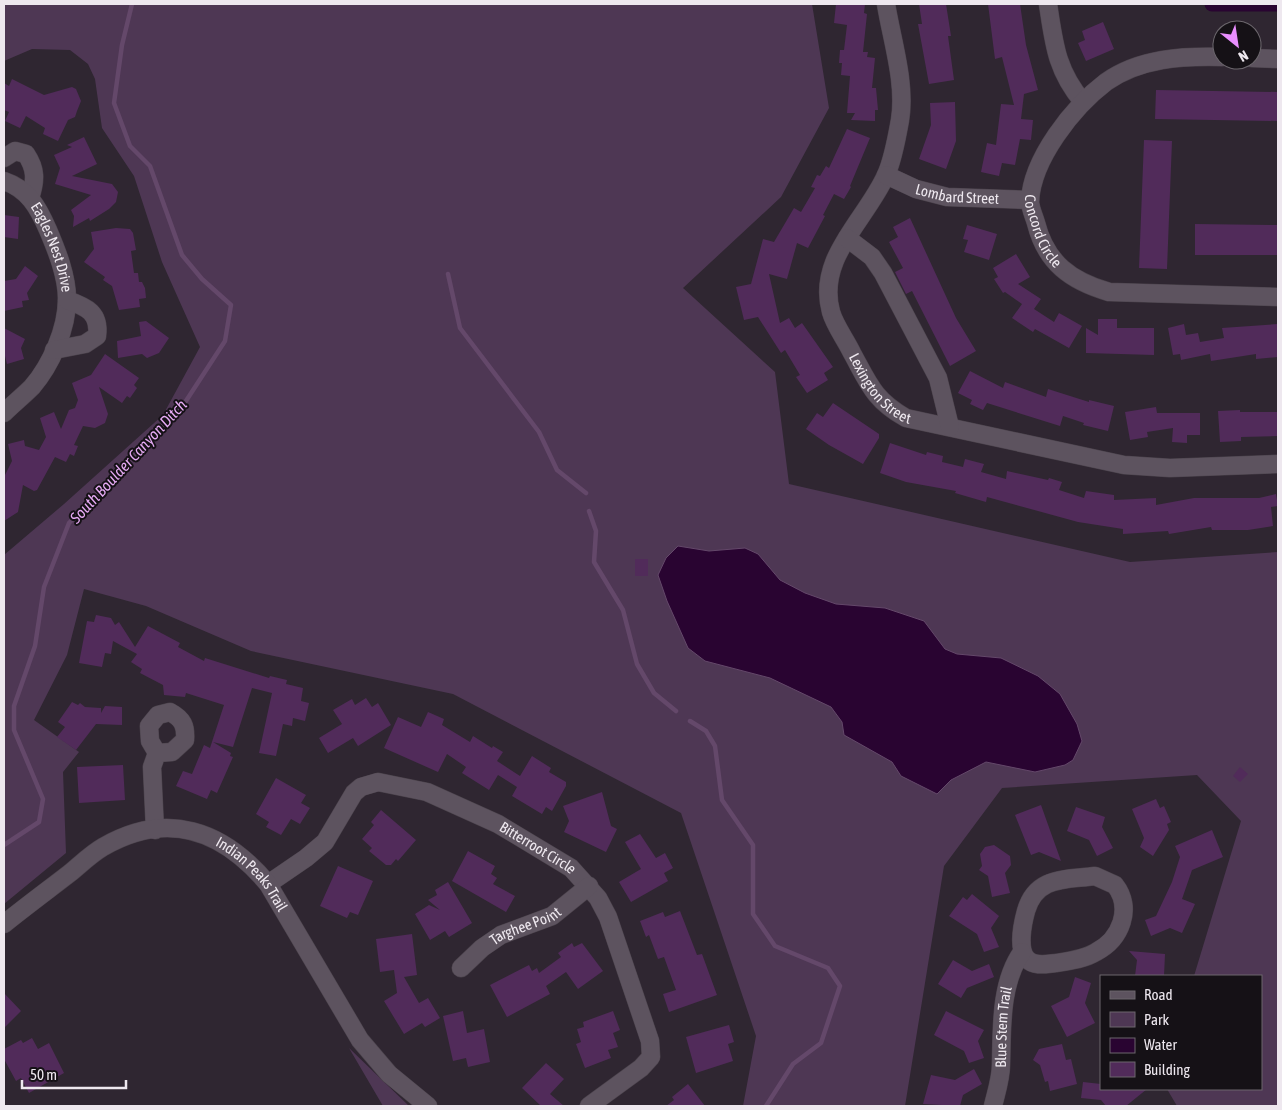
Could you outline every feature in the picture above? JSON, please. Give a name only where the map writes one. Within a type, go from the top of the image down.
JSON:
[{"type":"street","name":"Lexington Street","points":[[886,4],[901,91],[900,120],[886,175],[847,238],[832,267],[828,290],[832,313],[873,393],[888,408],[906,418],[1124,465],[1170,468],[1278,464]]},
{"type":"street","points":[[1048,4],[1056,57],[1070,87],[1083,102]]},
{"type":"street","name":"Concord Circle","points":[[1212,57],[1172,58],[1138,66],[1107,82],[1083,102],[1051,143],[1038,171],[1030,200],[1038,230],[1050,256],[1066,274],[1086,286],[1109,292],[1278,298]]},
{"type":"street","points":[[1262,58],[1278,59]]},
{"type":"street","name":"Eagles Nest Drive","points":[[4,158],[15,151],[26,154],[34,166],[35,182],[30,198]]},
{"type":"street","name":"Lombard Street","points":[[886,175],[916,189],[947,196],[1030,200]]},
{"type":"street","name":"Eagles Nest Drive","points":[[4,181],[24,190],[39,209],[55,248],[67,300],[62,330],[54,350],[32,386],[4,413]]},
{"type":"street","points":[[847,238],[872,257],[883,273],[938,378],[950,427]]},
{"type":"street","name":"Eagles Nest Drive","points":[[54,350],[85,344],[97,336],[98,323],[94,316],[67,300]]},
{"type":"street","points":[[155,830],[152,768],[158,753]]},
{"type":"street","name":"Bitterroot Circle","points":[[268,884],[306,858],[325,842],[354,793],[378,782],[427,792],[498,824],[571,868],[589,886],[608,916],[650,1041],[651,1057],[641,1068],[588,1106]]},
{"type":"street","name":"Indian Peaks Trail","points":[[4,924],[102,847],[131,835],[155,830],[175,829],[200,832],[226,844],[249,861],[268,884],[360,1040],[389,1074],[428,1106]]},
{"type":"street","name":"Blue Stem Trail","points":[[993,1106],[1000,1076],[1003,1018],[1010,972],[1022,952],[1029,901],[1039,888],[1049,882],[1095,876],[1108,880],[1120,891],[1124,912],[1119,931],[1109,944],[1096,952],[1064,961],[1035,965],[1022,952]]},
{"type":"street","name":"Targhee Point","points":[[461,968],[482,948],[502,935],[552,916],[589,886]]},
{"type":"green space","points":[[4,4],[812,4],[829,108],[781,197],[683,288],[775,372],[789,484],[1130,562],[1278,552],[1278,1106],[1177,1106],[1168,1090],[1262,1090],[1262,975],[1194,975],[1241,821],[1197,775],[1002,788],[944,866],[905,1106],[743,1106],[756,1036],[681,813],[453,694],[251,651],[146,606],[84,589],[67,655],[34,720],[79,752],[63,772],[66,853],[4,904],[4,555],[163,415],[200,347],[162,262],[134,176],[102,128],[95,79],[88,64],[70,50],[32,49],[4,61]]},
{"type":"green space","points":[[349,1048],[409,1106],[383,1106]]},
{"type":"water","points":[[678,546],[709,551],[745,548],[758,554],[780,580],[805,593],[836,604],[885,608],[924,621],[945,649],[957,654],[1001,658],[1038,676],[1060,694],[1077,724],[1082,741],[1073,760],[1065,765],[1035,772],[986,762],[951,780],[937,794],[901,776],[892,762],[844,735],[842,722],[831,707],[770,678],[705,661],[688,648],[667,601],[658,575],[666,558]]},
{"type":"building","points":[[836,4],[865,4],[864,13],[867,14],[863,52],[868,52],[867,57],[875,58],[872,88],[876,88],[878,110],[875,110],[875,121],[851,120],[855,113],[847,113],[850,76],[841,75],[842,63],[839,63],[840,50],[844,50],[847,25],[834,23]]},
{"type":"building","points":[[919,4],[946,4],[951,36],[948,36],[954,80],[929,84],[918,24],[922,24]]},
{"type":"building","points":[[988,4],[1020,4],[1026,45],[1038,90],[1024,94],[1021,119],[1033,120],[1031,140],[1020,139],[1015,165],[1002,163],[999,176],[981,172],[987,143],[996,145],[1001,104],[1014,105],[1002,57],[995,59]]},
{"type":"building","points":[[1103,22],[1114,49],[1086,61],[1078,43],[1085,40],[1082,31]]},
{"type":"building","points":[[12,79],[44,95],[72,87],[76,89],[81,101],[75,117],[68,120],[58,141],[43,134],[45,128],[26,116],[20,128],[5,121],[9,112],[4,110],[4,83],[9,86]]},
{"type":"building","points":[[1156,90],[1278,92],[1278,121],[1155,119]]},
{"type":"building","points":[[955,102],[956,141],[946,169],[919,159],[931,125],[930,103]]},
{"type":"building","points":[[847,129],[870,138],[851,187],[844,199],[834,194],[808,248],[797,243],[787,279],[769,274],[780,323],[789,318],[795,328],[802,323],[833,367],[824,373],[828,380],[807,393],[796,377],[800,375],[785,350],[781,353],[758,317],[744,320],[736,287],[751,284],[763,239],[774,242],[794,208],[801,212],[815,188],[811,187],[817,175],[820,176],[826,166],[829,168]]},
{"type":"building","points":[[84,137],[97,164],[72,176],[112,184],[118,192],[116,202],[109,209],[90,221],[89,218],[73,227],[74,216],[71,210],[91,195],[55,184],[60,168],[54,155],[72,147],[67,145]]},
{"type":"building","points":[[1144,140],[1172,141],[1167,269],[1139,268]]},
{"type":"building","points":[[4,215],[19,217],[18,239],[4,237]]},
{"type":"building","points":[[910,218],[956,318],[976,351],[950,366],[912,291],[906,294],[895,272],[903,268],[889,242],[898,237],[893,227]]},
{"type":"building","points":[[1195,224],[1278,225],[1278,255],[1195,255]]},
{"type":"building","points":[[967,225],[997,234],[989,260],[964,252],[968,240],[963,239]]},
{"type":"building","points":[[116,228],[130,229],[133,233],[136,250],[131,251],[134,273],[138,273],[139,282],[142,282],[145,288],[146,298],[139,299],[140,307],[119,310],[112,286],[103,280],[105,277],[84,262],[94,249],[91,232]]},
{"type":"building","points":[[1016,254],[1030,277],[1018,284],[1041,299],[1034,309],[1054,322],[1059,313],[1082,326],[1069,348],[1035,329],[1033,332],[1012,318],[1022,304],[1005,292],[1003,293],[994,279],[998,277],[993,268]]},
{"type":"building","points":[[25,266],[38,276],[27,293],[29,300],[22,301],[23,307],[4,311],[4,281],[16,279]]},
{"type":"building","points":[[1098,319],[1117,319],[1117,328],[1154,328],[1154,355],[1086,353],[1086,328],[1098,335]]},
{"type":"building","points":[[146,321],[169,338],[159,353],[147,358],[142,354],[118,358],[117,341],[141,336],[139,322]]},
{"type":"building","points":[[1184,324],[1186,335],[1198,333],[1200,342],[1224,338],[1222,328],[1278,324],[1278,357],[1256,359],[1256,354],[1211,361],[1210,354],[1181,360],[1180,354],[1173,355],[1168,328]]},
{"type":"building","points":[[4,328],[25,339],[21,348],[24,359],[7,364],[4,352]]},
{"type":"building","points":[[105,354],[139,378],[134,385],[137,388],[130,398],[127,396],[122,403],[99,387],[108,414],[105,423],[95,428],[83,426],[74,445],[78,446],[74,456],[70,454],[66,462],[55,457],[37,490],[34,491],[23,485],[18,512],[4,521],[4,477],[12,461],[8,444],[24,440],[25,446],[39,450],[46,437],[40,418],[54,412],[61,429],[69,410],[75,408],[78,400],[72,383],[91,375]]},
{"type":"building","points":[[970,371],[1003,388],[1005,382],[1046,397],[1048,389],[1089,402],[1089,400],[1114,406],[1108,431],[1083,425],[1084,423],[1063,416],[1060,426],[987,403],[983,410],[970,404],[972,400],[958,393]]},
{"type":"building","points":[[833,403],[879,434],[879,438],[863,464],[829,445],[806,429],[817,413],[823,417]]},
{"type":"building","points":[[1156,407],[1157,413],[1200,413],[1200,435],[1187,435],[1187,443],[1172,442],[1173,428],[1147,432],[1148,437],[1130,440],[1125,412]]},
{"type":"building","points":[[1240,410],[1240,412],[1278,412],[1278,436],[1241,437],[1241,441],[1220,442],[1218,411]]},
{"type":"building","points":[[890,443],[926,455],[927,452],[943,456],[942,462],[963,467],[965,459],[984,464],[981,472],[1006,479],[1007,471],[1048,480],[1049,478],[1062,482],[1059,490],[1084,498],[1086,491],[1114,495],[1114,500],[1156,498],[1156,505],[1194,498],[1259,498],[1276,494],[1278,506],[1271,507],[1273,526],[1248,530],[1212,530],[1211,527],[1169,534],[1168,531],[1123,534],[1123,529],[1078,522],[987,497],[986,502],[955,493],[956,491],[906,482],[880,473]]},
{"type":"building","points":[[635,559],[648,559],[648,576],[635,576]]},
{"type":"building","points":[[96,615],[111,618],[115,625],[119,622],[135,647],[148,626],[180,643],[178,647],[204,661],[205,658],[269,678],[270,676],[287,680],[286,684],[303,688],[301,701],[309,703],[305,721],[293,718],[292,726],[283,724],[276,756],[259,753],[272,693],[252,688],[233,747],[213,742],[231,753],[230,756],[233,757],[217,793],[211,790],[207,799],[176,786],[183,771],[192,774],[204,745],[210,748],[224,705],[186,693],[185,697],[164,695],[163,685],[140,673],[142,669],[131,662],[137,654],[113,641],[111,654],[105,653],[102,667],[79,663],[87,621],[94,622]]},
{"type":"building","points":[[366,698],[372,707],[378,703],[391,725],[358,746],[353,738],[328,753],[319,738],[342,724],[333,710],[352,699],[355,705]]},
{"type":"building","points":[[72,702],[78,705],[80,703],[85,707],[101,708],[101,713],[105,706],[122,707],[122,725],[96,724],[76,750],[57,737],[65,727],[58,722]]},
{"type":"building","points":[[428,712],[444,719],[442,725],[470,742],[473,736],[492,748],[493,746],[503,752],[497,761],[520,776],[532,756],[551,768],[549,772],[566,782],[566,786],[552,811],[546,807],[542,814],[512,796],[517,787],[498,775],[489,790],[462,773],[466,767],[447,754],[438,772],[384,748],[398,717],[421,727]]},
{"type":"building","points":[[123,765],[125,800],[79,803],[77,767]]},
{"type":"building","points":[[1240,767],[1248,774],[1240,782],[1233,776]]},
{"type":"building","points":[[276,778],[306,795],[301,803],[310,808],[300,824],[291,819],[281,835],[266,827],[269,822],[256,814]]},
{"type":"building","points":[[602,792],[611,826],[617,829],[606,852],[564,832],[569,821],[563,806]]},
{"type":"building","points":[[1156,799],[1160,808],[1164,806],[1171,822],[1167,824],[1169,830],[1153,856],[1140,847],[1144,838],[1132,809]]},
{"type":"building","points":[[1041,805],[1061,861],[1039,852],[1031,855],[1015,815]]},
{"type":"building","points":[[1076,807],[1105,817],[1102,827],[1113,848],[1097,856],[1089,840],[1067,831]]},
{"type":"building","points":[[381,810],[416,840],[398,861],[396,859],[391,865],[386,865],[369,851],[372,848],[362,839],[374,825],[371,822]]},
{"type":"building","points":[[1212,830],[1223,857],[1192,870],[1182,899],[1195,904],[1182,933],[1170,928],[1151,936],[1145,920],[1156,916],[1172,882],[1180,857],[1175,846]]},
{"type":"building","points":[[640,834],[656,858],[665,853],[673,868],[664,873],[668,881],[631,902],[619,882],[641,869],[625,842]]},
{"type":"building","points":[[994,845],[1010,856],[1011,865],[1005,873],[1010,893],[992,897],[988,876],[979,870],[982,866],[980,854],[985,847]]},
{"type":"building","points":[[468,851],[495,866],[491,874],[497,878],[493,884],[515,896],[506,912],[452,881]]},
{"type":"building","points":[[338,866],[373,881],[358,915],[350,912],[347,918],[320,906]]},
{"type":"building","points":[[448,882],[472,923],[449,937],[445,931],[430,940],[415,914],[429,905],[440,910],[428,900],[437,895],[435,890]]},
{"type":"building","points":[[972,894],[999,916],[991,928],[999,947],[984,952],[977,934],[949,916],[963,897],[967,900]]},
{"type":"building","points":[[680,911],[697,955],[702,954],[717,995],[669,1012],[663,994],[676,990],[664,957],[658,959],[649,935],[646,937],[640,921],[663,912],[665,917]]},
{"type":"building","points":[[412,934],[417,975],[404,977],[419,1003],[428,998],[440,1018],[425,1027],[422,1023],[404,1034],[384,1001],[397,993],[394,970],[380,972],[376,939]]},
{"type":"building","points":[[572,943],[574,947],[582,943],[603,971],[578,989],[566,972],[546,986],[550,994],[507,1017],[490,985],[529,965],[532,971],[537,968],[539,973],[561,957],[558,953]]},
{"type":"building","points":[[1129,951],[1165,954],[1164,975],[1135,975],[1137,960]]},
{"type":"building","points":[[953,960],[972,971],[989,964],[994,977],[967,988],[961,998],[938,984]]},
{"type":"building","points":[[1075,977],[1091,983],[1085,1003],[1095,1023],[1067,1037],[1051,1006],[1069,997]]},
{"type":"building","points":[[4,993],[21,1011],[4,1028]]},
{"type":"building","points":[[463,1011],[467,1033],[484,1029],[490,1062],[468,1067],[466,1058],[453,1061],[443,1016]]},
{"type":"building","points":[[613,1011],[620,1030],[613,1033],[618,1047],[608,1050],[611,1058],[585,1068],[576,1044],[581,1042],[577,1029],[584,1027],[583,1022]]},
{"type":"building","points":[[946,1011],[984,1030],[978,1041],[984,1058],[969,1063],[964,1051],[934,1035]]},
{"type":"building","points":[[729,1025],[734,1042],[728,1044],[733,1061],[696,1073],[686,1037]]},
{"type":"building","points":[[32,1038],[38,1049],[49,1043],[64,1073],[29,1093],[21,1078],[16,1081],[4,1059],[4,1049],[21,1040],[23,1043]]},
{"type":"building","points":[[1062,1044],[1066,1060],[1071,1059],[1077,1084],[1050,1091],[1048,1081],[1045,1082],[1040,1065],[1033,1060],[1039,1049]]},
{"type":"building","points":[[546,1063],[564,1079],[550,1094],[564,1106],[541,1106],[522,1088]]},
{"type":"building","points":[[974,1069],[982,1084],[963,1095],[960,1106],[923,1104],[931,1075],[955,1080]]},
{"type":"building","points":[[1083,1082],[1100,1084],[1100,1090],[1146,1090],[1126,1106],[1106,1106],[1101,1100],[1081,1098]]},
{"type":"building","points":[[688,1084],[705,1106],[666,1106],[674,1100],[672,1097]]},
{"type":"waterway","name":"South Boulder Canyon Ditch","points":[[4,845],[39,822],[43,799],[14,730],[14,706],[35,646],[44,587],[69,523],[184,404],[225,341],[231,305],[202,279],[182,255],[150,166],[130,146],[114,103],[122,45],[132,4]]},
{"type":"waterway","name":"South Boulder Canyon Ditch","points":[[1212,4],[1278,4]]},
{"type":"waterway","points":[[448,274],[460,328],[539,432],[557,470],[586,493]]},
{"type":"waterway","points":[[589,511],[596,531],[594,562],[623,610],[637,664],[654,693],[676,711]]},
{"type":"waterway","points":[[690,721],[706,731],[715,746],[722,800],[753,845],[753,914],[775,946],[828,968],[840,986],[821,1043],[793,1064],[766,1106]]}]
